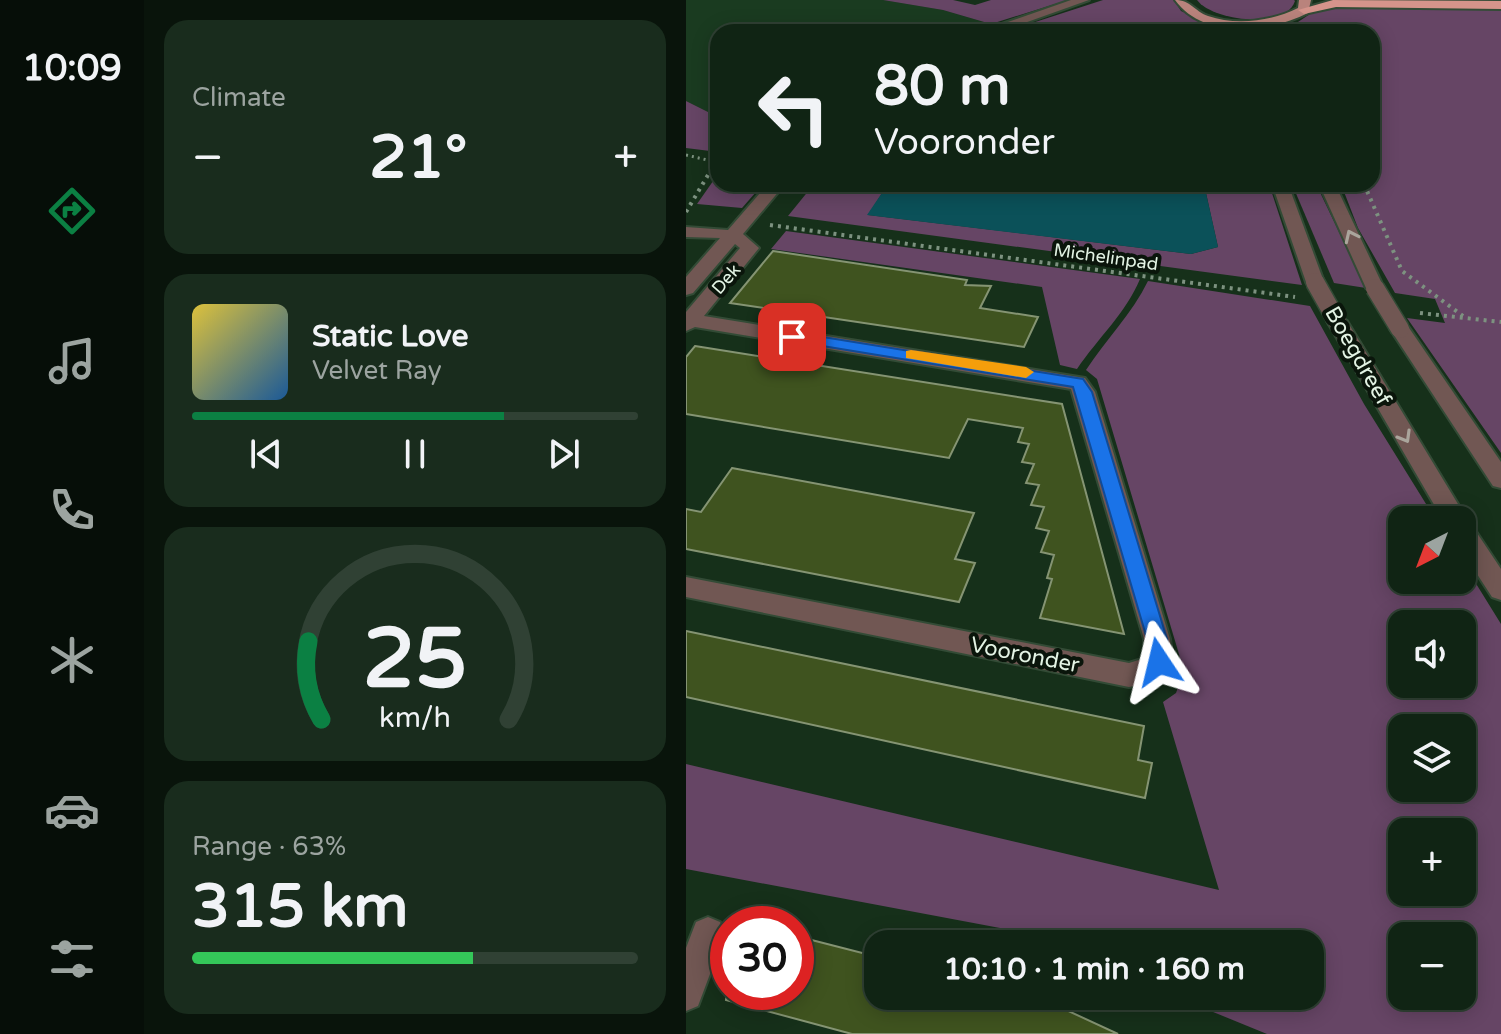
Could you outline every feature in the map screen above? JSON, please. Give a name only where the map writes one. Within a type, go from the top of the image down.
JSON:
[{"type":"highway","points":[[1304,5],[1501,5]]},
{"type":"main road","points":[[1181,0],[1189,10],[1221,24]]},
{"type":"main road","points":[[1281,24],[1304,5]]},
{"type":"street","points":[[1010,24],[1083,0]]},
{"type":"street","points":[[686,289],[770,192]]},
{"type":"street","name":"Boegdreef","points":[[1282,192],[1310,290],[1337,321],[1447,506]]},
{"type":"street","points":[[1331,192],[1375,288],[1403,321],[1501,480]]},
{"type":"street","name":"Dek","points":[[686,232],[738,229],[748,243],[748,253],[688,323]]},
{"type":"street","name":"Vooronder","points":[[686,587],[1129,675],[1148,673],[1159,662],[1149,610],[1084,392],[1078,383],[688,323]]},
{"type":"street","points":[[1476,552],[1501,590]]},
{"type":"street","points":[[686,994],[708,934]]},
{"type":"path","points":[[686,155],[710,161]]},
{"type":"path","points":[[686,212],[710,172]]},
{"type":"path","points":[[1367,192],[1402,271],[1464,317]]},
{"type":"path","name":"Michelinpad","points":[[738,229],[1310,290]]},
{"type":"path","points":[[1403,321],[1464,317],[1501,322]]},
{"type":"shaded area","points":[[686,0],[883,0],[943,10],[991,24],[710,24],[710,113],[686,101]]},
{"type":"shaded area","points":[[883,0],[953,0],[975,5],[991,0],[1068,0],[991,24],[943,10]]},
{"type":"shaded area","points":[[1103,0],[1174,0],[1181,11],[1209,24],[1029,24]]},
{"type":"shaded area","points":[[1197,0],[1295,1],[1289,10],[1278,16],[1248,19],[1217,13]]},
{"type":"shaded area","points":[[1346,7],[1501,9],[1501,453],[1407,318],[1445,323],[1435,299],[1395,293],[1358,228],[1344,192],[1380,192],[1380,24],[1295,24],[1313,12]]},
{"type":"shaded area","points":[[686,101],[710,113],[710,151],[686,148]]},
{"type":"shaded area","points":[[710,185],[710,192],[756,192],[742,208],[697,204]]},
{"type":"shaded area","points":[[808,192],[883,192],[868,215],[1191,254],[1218,247],[1206,192],[1272,192],[1302,285],[788,216]]},
{"type":"shaded area","points":[[1295,192],[1320,192],[1366,288],[1334,283]]},
{"type":"shaded area","points":[[786,231],[1140,279],[1119,314],[1077,369],[1060,365],[1042,287],[771,249]]},
{"type":"shaded area","points":[[1148,281],[1310,306],[1364,404],[1427,506],[1388,506],[1388,594],[1476,594],[1476,584],[1501,624],[1501,1034],[1267,1034],[1208,1010],[1324,1010],[1324,930],[1011,930],[686,869],[686,764],[1219,890],[1163,702],[1176,693],[1184,671],[1097,379],[1086,370]]},
{"type":"water","points":[[883,192],[1206,192],[1218,247],[1191,254],[867,215]]},
{"type":"building","points":[[773,251],[967,280],[965,285],[991,286],[980,308],[1038,317],[1024,347],[730,303]]},
{"type":"building","points":[[695,346],[1062,404],[1124,634],[1040,618],[1052,579],[1047,578],[1054,555],[1041,552],[1049,531],[1036,528],[1044,507],[1031,505],[1039,485],[1026,483],[1034,464],[1022,462],[1029,444],[1018,442],[1023,428],[968,419],[949,458],[686,414],[686,357]]},
{"type":"building","points":[[732,468],[974,513],[955,559],[975,563],[959,602],[686,549],[686,509],[701,512]]},
{"type":"building","points":[[686,631],[1144,726],[1138,760],[1152,763],[1145,798],[686,697]]},
{"type":"building","points":[[814,941],[864,953],[864,1010],[1066,1010],[1118,1034],[852,1034],[763,1010],[814,1010]]},
{"type":"slow traffic","points":[[911,355],[1026,372]]},
{"type":"route","points":[[792,337],[1065,378],[1078,383],[1084,392],[1157,639],[1159,662]]}]
